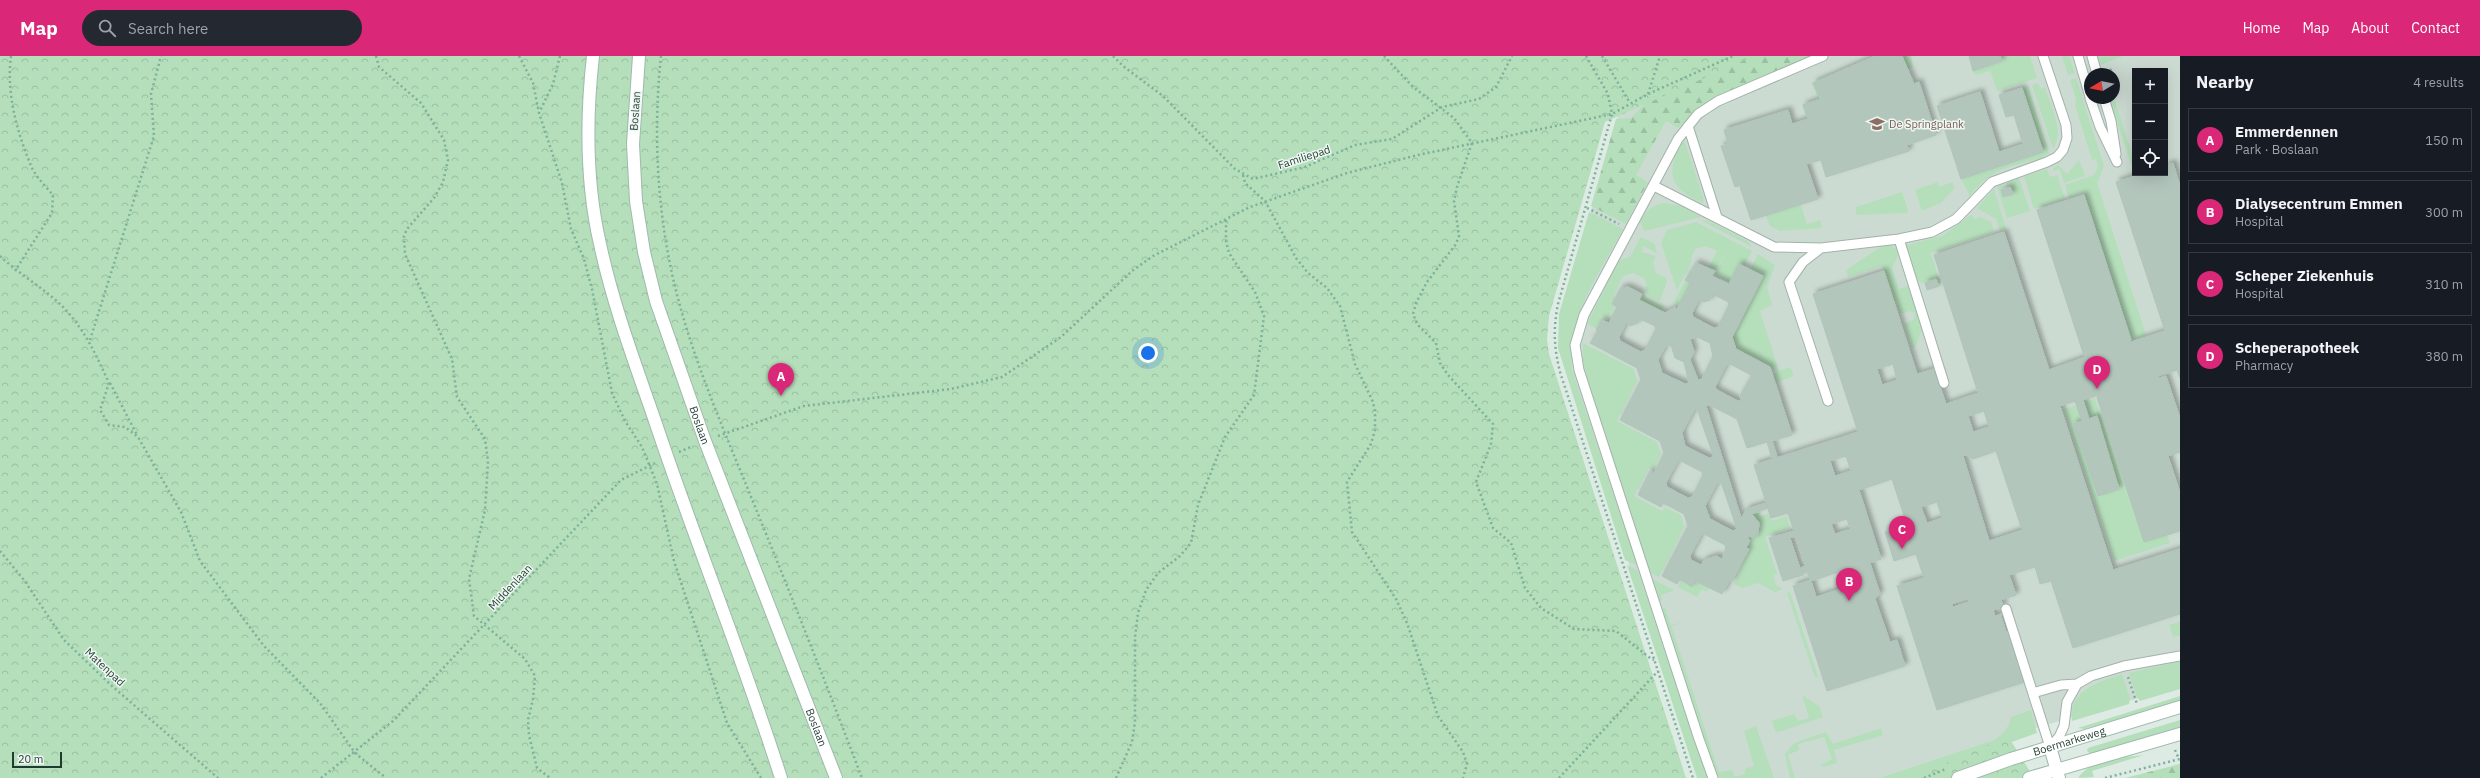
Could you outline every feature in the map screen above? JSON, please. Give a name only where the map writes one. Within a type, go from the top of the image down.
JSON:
[{"type":"main road","points":[[593,56],[587,107],[591,178],[599,242],[616,306],[667,457],[781,778]]},
{"type":"main road","name":"Boslaan","points":[[639,56],[633,144],[636,201],[644,252],[656,301],[706,441],[836,778]]},
{"type":"main road","name":"Boermarkeweg","points":[[1958,778],[2050,747],[2180,708]]},
{"type":"main road","name":"Boermarkeweg","points":[[2029,778],[2058,774],[2180,734]]},
{"type":"main road","points":[[2050,747],[2058,774]]},
{"type":"lane","points":[[1713,778],[1579,370],[1575,345],[1578,331],[1630,229],[1678,139],[1698,114],[1718,101],[1823,56]]},
{"type":"lane","points":[[1654,186],[1774,248],[1821,248],[1899,239],[1932,232],[1944,227],[1956,219],[1992,182],[2047,162],[2060,153],[2067,138],[2066,125],[2043,56]]},
{"type":"lane","points":[[2078,56],[2084,77]]},
{"type":"lane","points":[[2092,56],[2095,68]]},
{"type":"lane","points":[[2092,104],[2100,127],[2117,162],[2111,121],[2106,104]]},
{"type":"lane","points":[[1688,126],[1716,217]]},
{"type":"lane","points":[[1899,239],[1944,382]]},
{"type":"lane","points":[[1821,248],[1803,262],[1789,282],[1828,401]]},
{"type":"lane","points":[[2006,609],[2050,747]]},
{"type":"lane","points":[[2033,693],[2060,685],[2077,684],[2091,676],[2124,666],[2180,656]]},
{"type":"lane","points":[[2050,747],[2059,736],[2064,726],[2067,702],[2077,684]]},
{"type":"path","points":[[11,56],[8,79],[17,124],[33,169],[53,195],[52,213],[15,271]]},
{"type":"path","points":[[90,341],[154,136],[151,94],[161,56]]},
{"type":"path","points":[[376,56],[379,67],[421,103],[444,140],[448,160],[443,182],[434,198],[407,229],[403,244],[405,254],[452,359],[457,397],[485,439],[488,461],[485,510],[469,579],[474,616],[484,627],[525,659],[535,676],[534,699],[528,720],[529,735],[537,768],[550,778]]},
{"type":"path","points":[[519,56],[532,82],[539,113],[562,183],[571,229],[584,259],[604,345],[605,366],[612,393],[625,421],[642,448],[650,465],[661,499],[674,561],[727,723],[761,778]]},
{"type":"path","points":[[539,113],[553,84],[560,56]]},
{"type":"path","points":[[1114,56],[1123,66],[1163,96],[1243,175],[1245,182],[1265,201],[1296,258],[1308,273],[1327,288],[1340,306],[1355,364],[1373,402],[1375,412],[1375,430],[1371,444],[1347,482],[1352,532],[1396,599],[1407,623],[1438,716],[1463,752],[1467,764],[1463,778]]},
{"type":"path","points":[[1384,56],[1413,87],[1442,107],[1465,131],[1472,143],[1457,187],[1454,201],[1459,236],[1456,244],[1427,282],[1416,303],[1413,314],[1417,324],[1436,343],[1440,363],[1448,375],[1492,424],[1491,444],[1476,482],[1493,528],[1511,543],[1516,553],[1520,576],[1525,588],[1541,608],[1574,629],[1616,631],[1654,660]]},
{"type":"path","name":"Familiepad","points":[[1243,175],[1253,179],[1262,178],[1314,164],[1355,145],[1392,139],[1442,107],[1471,102],[1490,92],[1500,81],[1512,56]]},
{"type":"path","points":[[1586,56],[1608,94],[1612,114]]},
{"type":"path","points":[[1602,56],[1630,103]]},
{"type":"path","points":[[1648,94],[1660,56]]},
{"type":"path","name":"Middenlaan","points":[[321,778],[394,721],[621,480],[650,465],[725,433],[804,406],[951,389],[1002,377],[1061,337],[1143,263],[1226,219],[1265,201],[1347,173],[1472,143],[1612,114],[1624,109],[1630,103],[1648,94],[1733,56]]},
{"type":"path","points":[[661,57],[658,167],[659,198],[669,260],[688,332],[725,433],[862,778]]},
{"type":"path","points":[[1587,208],[1630,229]]},
{"type":"path","points":[[1116,778],[1132,742],[1135,722],[1134,637],[1138,613],[1144,596],[1158,573],[1180,556],[1191,543],[1198,505],[1225,437],[1254,395],[1264,316],[1255,292],[1229,253],[1226,241],[1226,219]]},
{"type":"path","points":[[0,256],[15,271],[64,308],[90,341],[109,383],[181,512],[200,561],[264,646],[320,703],[356,752],[386,778]]},
{"type":"path","points":[[109,383],[100,410],[109,424],[125,427],[138,437]]},
{"type":"path","name":"Matenpad","points":[[0,551],[24,580],[64,640],[112,686],[218,778]]},
{"type":"path","points":[[2124,666],[2136,704]]},
{"type":"path","points":[[1559,778],[1658,671]]},
{"type":"path","points":[[2105,778],[2179,759],[2174,748]]},
{"type":"shaded area","points":[[1752,56],[2180,56],[2180,686],[2008,736],[1912,778],[1699,778],[1561,356],[1561,317],[1618,116]]},
{"type":"green space","points":[[0,56],[1754,56],[1605,122],[1549,316],[1547,339],[1549,354],[1686,778],[0,778]]},
{"type":"green space","points":[[1741,56],[1811,56],[1709,101],[1678,128],[1666,121],[1636,175],[1648,182],[1626,224],[1591,206],[1616,119],[1631,118],[1647,101]]},
{"type":"green space","points":[[1875,56],[1813,83],[1820,99],[1803,105],[1808,119],[1804,120],[1806,118],[1802,104],[1818,99],[1811,83]]},
{"type":"green space","points":[[1902,56],[1911,56],[1913,67],[1907,69]]},
{"type":"green space","points":[[2000,56],[2030,56],[2037,78],[1997,91],[1990,71],[1975,75],[1973,71],[2002,61]]},
{"type":"green space","points":[[2062,56],[2069,56],[2075,73],[2068,75]]},
{"type":"green space","points":[[2096,56],[2123,56],[2098,66]]},
{"type":"green space","points":[[2076,78],[2104,166],[2097,183],[2146,335],[2131,340],[2084,195],[2083,193],[2069,198],[2065,185],[2094,175],[2098,166],[2096,159],[2092,160],[2075,105],[2076,99],[2070,80]]},
{"type":"green space","points":[[2038,83],[2041,89],[2045,87],[2056,119],[2058,135],[2053,149],[2032,85]]},
{"type":"green space","points":[[2028,86],[2049,153],[2042,158],[1993,174],[1970,196],[1961,179],[2043,152],[2022,88]]},
{"type":"green space","points":[[2111,104],[2116,104],[2132,154],[2132,167]]},
{"type":"green space","points":[[1685,142],[1704,200],[1703,203],[1684,192],[1674,179],[1672,172],[1673,163],[1682,143]]},
{"type":"green space","points":[[2079,160],[2085,176],[2064,183],[2060,169],[2054,171],[2053,168],[2058,165],[2067,174]]},
{"type":"green space","points":[[2047,169],[2050,177],[2057,175],[2065,199],[2034,209],[2024,176]]},
{"type":"green space","points":[[2019,178],[2030,211],[2007,218],[1997,187],[2002,184],[2004,189],[2001,190],[2003,197],[2013,194],[2010,187],[2008,188],[2006,183]]},
{"type":"green space","points":[[1938,182],[1939,187],[1953,182],[1954,189],[1941,203],[1922,211],[1915,190]]},
{"type":"green space","points":[[1994,189],[2006,229],[2000,231],[1996,219],[1977,208]]},
{"type":"green space","points":[[1902,192],[1908,210],[1907,213],[1856,215],[1856,207]]},
{"type":"green space","points":[[1665,203],[1681,206],[1701,217],[1644,231],[1640,221],[1644,214],[1653,207]]},
{"type":"green space","points":[[1801,205],[1807,224],[1820,220],[1822,228],[1780,231],[1770,226],[1766,215]]},
{"type":"green space","points":[[1589,212],[1623,229],[1586,296],[1579,314],[1571,351],[1572,370],[1637,565],[1625,560],[1558,348],[1559,314]]},
{"type":"green space","points":[[1971,215],[1974,219],[1981,217],[1991,222],[1994,232],[1931,253],[1941,286],[1939,286],[1936,280],[1923,283],[1917,280],[1907,245],[1942,236]]},
{"type":"green space","points":[[1706,220],[1748,241],[1752,247],[1702,221]]},
{"type":"green space","points":[[1696,222],[1752,251],[1744,267],[1739,264],[1730,282],[1715,274],[1726,252],[1715,271],[1706,266],[1710,265],[1717,251],[1705,246],[1695,249],[1691,258],[1692,261],[1677,290],[1661,243],[1667,230]]},
{"type":"green space","points":[[1641,237],[1655,244],[1657,254],[1644,246],[1641,252],[1656,256],[1653,263],[1656,273],[1666,278],[1667,281],[1660,301],[1649,296],[1645,290],[1647,285],[1644,278],[1633,273],[1623,276],[1613,296],[1615,297],[1612,304],[1615,305],[1608,319],[1594,313],[1608,321],[1617,307],[1609,323],[1602,320],[1597,329],[1587,324],[1619,260],[1630,257]]},
{"type":"green space","points":[[1890,245],[1896,249],[1898,256],[1892,268],[1899,289],[1908,286],[1922,330],[1915,348],[1912,348],[1904,324],[1914,319],[1915,313],[1910,311],[1900,314],[1896,301],[1893,301],[1882,266],[1848,277],[1846,270],[1882,246]]},
{"type":"green space","points":[[1758,254],[1775,265],[1767,287],[1772,305],[1760,311],[1779,371],[1790,367],[1794,376],[1775,383],[1773,376],[1777,371],[1736,349],[1732,337],[1763,277],[1750,270]]},
{"type":"green space","points":[[1685,280],[1690,283],[1679,304],[1674,302]]},
{"type":"green space","points":[[1641,291],[1647,298],[1664,307],[1662,311],[1639,300]]},
{"type":"green space","points":[[1583,343],[1634,369],[1637,381],[1617,421],[1657,442],[1661,454],[1653,470],[1649,468],[1634,496],[1662,511],[1665,507],[1681,515],[1684,527],[1659,577],[1650,573],[1589,387],[1583,361]]},
{"type":"green space","points":[[2100,394],[2107,427],[2144,542],[2167,535],[2170,543],[2114,561],[2064,409],[2076,405],[2082,421],[2074,424],[2098,496],[2119,489],[2097,417],[2089,419],[2084,402],[2095,399],[2143,544],[2096,397],[2083,400]]},
{"type":"green space","points":[[1759,511],[1761,516],[1770,513],[1772,521],[1787,516],[1790,528],[1765,537],[1777,574],[1773,575],[1776,585],[1783,589],[1775,592],[1758,583],[1743,588],[1734,584],[1750,550],[1732,582],[1748,549],[1746,548],[1750,540],[1748,538],[1749,536],[1755,539],[1759,530],[1759,523],[1752,514]]},
{"type":"green space","points":[[1627,565],[1638,571],[1707,778],[1697,778]]},
{"type":"green space","points":[[1652,579],[1674,590],[1661,595],[1662,600],[1660,601]]},
{"type":"green space","points":[[1695,581],[1709,588],[1706,592],[1702,589],[1697,597],[1678,587],[1681,582],[1692,587]]},
{"type":"green space","points":[[1790,592],[1818,677],[1815,678],[1787,593]]},
{"type":"green space","points":[[1665,607],[1671,625],[1684,622],[1672,626],[1672,628],[1719,772],[1732,770],[1735,777],[1745,774],[1745,769],[1754,766],[1744,731],[1756,726],[1774,778],[1720,778],[1715,772],[1662,608]]},
{"type":"green space","points":[[2180,622],[2180,635],[2173,637],[2169,625]]},
{"type":"green space","points":[[2180,661],[2180,689],[2140,701],[2137,697],[2129,673]]},
{"type":"green space","points":[[2122,674],[2130,699],[2129,704],[2072,721],[2072,710],[2080,695],[2095,684]]},
{"type":"green space","points":[[1802,695],[1819,706],[1823,717],[1779,732],[1775,731],[1772,721],[1794,714],[1798,721],[1809,718]]},
{"type":"green space","points":[[2180,696],[2180,701],[2084,729],[2078,728]]},
{"type":"green space","points":[[2031,710],[2037,733],[1912,778],[1880,778],[1992,741],[1999,737],[2009,725],[2011,717]]},
{"type":"green space","points":[[2180,720],[2180,727],[2091,754],[2087,751],[2088,748]]},
{"type":"green space","points":[[1881,728],[1883,735],[1834,750],[1837,763],[1824,767],[1820,765],[1832,759],[1824,737],[1798,744],[1799,750],[1788,755],[1795,778],[1790,778],[1785,754],[1794,743],[1826,732],[1833,744]]},
{"type":"green space","points":[[2008,736],[2034,778],[1911,778]]},
{"type":"green space","points":[[2144,755],[2092,771],[2094,777],[2078,778],[2084,771],[2099,762]]},
{"type":"green space","points":[[2180,764],[2180,778],[2125,778]]},
{"type":"building","points":[[1875,56],[1902,56],[1914,84],[1919,82],[1936,135],[1907,145],[1909,151],[1826,177],[1821,160],[1806,164],[1818,199],[1751,220],[1740,187],[1742,185],[1735,187],[1721,146],[1728,144],[1724,130],[1788,110],[1792,124],[1808,119],[1803,105],[1820,99],[1813,83]]},
{"type":"building","points":[[1969,56],[2000,56],[2002,61],[1973,71]]},
{"type":"building","points":[[2022,88],[2043,152],[1961,179],[1937,106],[1980,92],[1999,152],[2023,144],[2014,115],[2006,117],[1999,95]]},
{"type":"building","points":[[2173,163],[2180,186],[2180,378],[2177,370],[2158,376],[2159,378],[2166,376],[2180,418],[2180,452],[2168,456],[2180,493],[2180,531],[2144,542],[2097,397],[2100,394],[2083,400],[2089,419],[2097,416],[2119,489],[2098,496],[2073,424],[2082,421],[2075,401],[2060,406],[2113,570],[2180,549],[2180,614],[2073,648],[2051,581],[2040,584],[2035,567],[2009,575],[2016,595],[2001,600],[2004,607],[1993,610],[1995,616],[2008,612],[2001,616],[2006,632],[2009,631],[2025,682],[1937,710],[1897,586],[1924,578],[1916,554],[1894,561],[1885,532],[1907,525],[1892,479],[1859,490],[1881,559],[1870,563],[1880,594],[1875,599],[1890,642],[1897,640],[1905,666],[1827,691],[1793,586],[1810,580],[1807,571],[1802,572],[1803,575],[1783,581],[1769,538],[1794,531],[1788,513],[1771,518],[1754,465],[1858,432],[1813,294],[1884,271],[1917,374],[1934,369],[1946,404],[1978,393],[1934,255],[2004,232],[2049,370],[2088,356],[2084,356],[2037,210],[2084,195],[2131,340],[2128,343],[2165,331],[2116,182],[2134,176],[2168,176],[2168,165]],"holes":[[[1893,364],[1897,380],[1882,385],[1877,369]],[[1984,411],[1989,427],[1973,432],[1968,416]],[[1996,451],[2022,530],[1989,541],[1963,456],[1966,455],[1973,459]],[[1846,456],[1851,471],[1835,476],[1830,461]],[[1937,502],[1942,518],[1927,523],[1921,507]],[[1847,519],[1850,529],[1835,534],[1831,524]],[[1796,536],[1805,566],[1800,568],[1790,538]],[[1844,570],[1850,586],[1816,597],[1811,581]],[[1968,598],[1969,602],[1953,607],[1952,604]]]},
{"type":"building","points":[[2010,187],[2013,194],[2003,197],[2001,190]]},
{"type":"building","points":[[1696,263],[1715,271],[1712,276],[1729,284],[1739,264],[1763,276],[1732,337],[1736,349],[1770,367],[1792,435],[1772,441],[1777,457],[1772,459],[1767,442],[1747,448],[1737,419],[1709,405],[1706,406],[1741,518],[1747,509],[1766,503],[1768,508],[1752,514],[1759,523],[1758,533],[1755,539],[1749,536],[1748,538],[1750,540],[1746,548],[1749,549],[1731,583],[1729,581],[1722,594],[1695,581],[1692,587],[1679,579],[1677,584],[1662,576],[1688,526],[1684,514],[1663,503],[1661,507],[1638,495],[1650,471],[1654,473],[1664,453],[1660,441],[1620,420],[1641,380],[1637,368],[1590,343],[1598,331],[1596,330],[1602,320],[1609,323],[1617,307],[1612,304],[1621,288],[1628,287],[1642,294],[1639,300],[1665,313],[1675,307],[1677,309],[1690,283],[1685,280]],"holes":[[[1713,294],[1728,302],[1729,305],[1718,327],[1714,328],[1693,317],[1692,313],[1699,300],[1704,302],[1710,300]],[[1640,319],[1655,326],[1656,329],[1645,350],[1641,352],[1620,341],[1619,337],[1626,323],[1630,326],[1638,323]],[[1697,337],[1710,343],[1713,356],[1702,379],[1698,380],[1690,360],[1694,352],[1690,339]],[[1671,345],[1675,358],[1684,362],[1689,383],[1685,384],[1662,373],[1658,360],[1665,347]],[[1730,364],[1751,375],[1752,378],[1749,380],[1740,396],[1741,400],[1738,401],[1717,390],[1715,387],[1726,365]],[[1697,409],[1713,457],[1709,458],[1685,446],[1682,433],[1694,410]],[[1681,461],[1702,472],[1703,475],[1692,497],[1688,498],[1667,487],[1666,483],[1677,462]],[[1721,482],[1737,529],[1733,531],[1710,519],[1705,506],[1717,483]],[[1704,534],[1725,545],[1726,549],[1722,559],[1716,556],[1704,560],[1701,565],[1691,560],[1690,556],[1701,535]]]},
{"type":"building","points":[[1936,279],[1939,286],[1927,290],[1925,283]]},
{"type":"place","name":"De Springplank","points":[[1877,124]]},
{"type":"place","name":"Scheperapotheek","points":[[2097,389]]},
{"type":"place","name":"Emmerdennen","points":[[781,396]]},
{"type":"place","name":"Scheper Ziekenhuis","points":[[1902,549]]},
{"type":"place","name":"Dialysecentrum Emmen","points":[[1849,601]]}]
